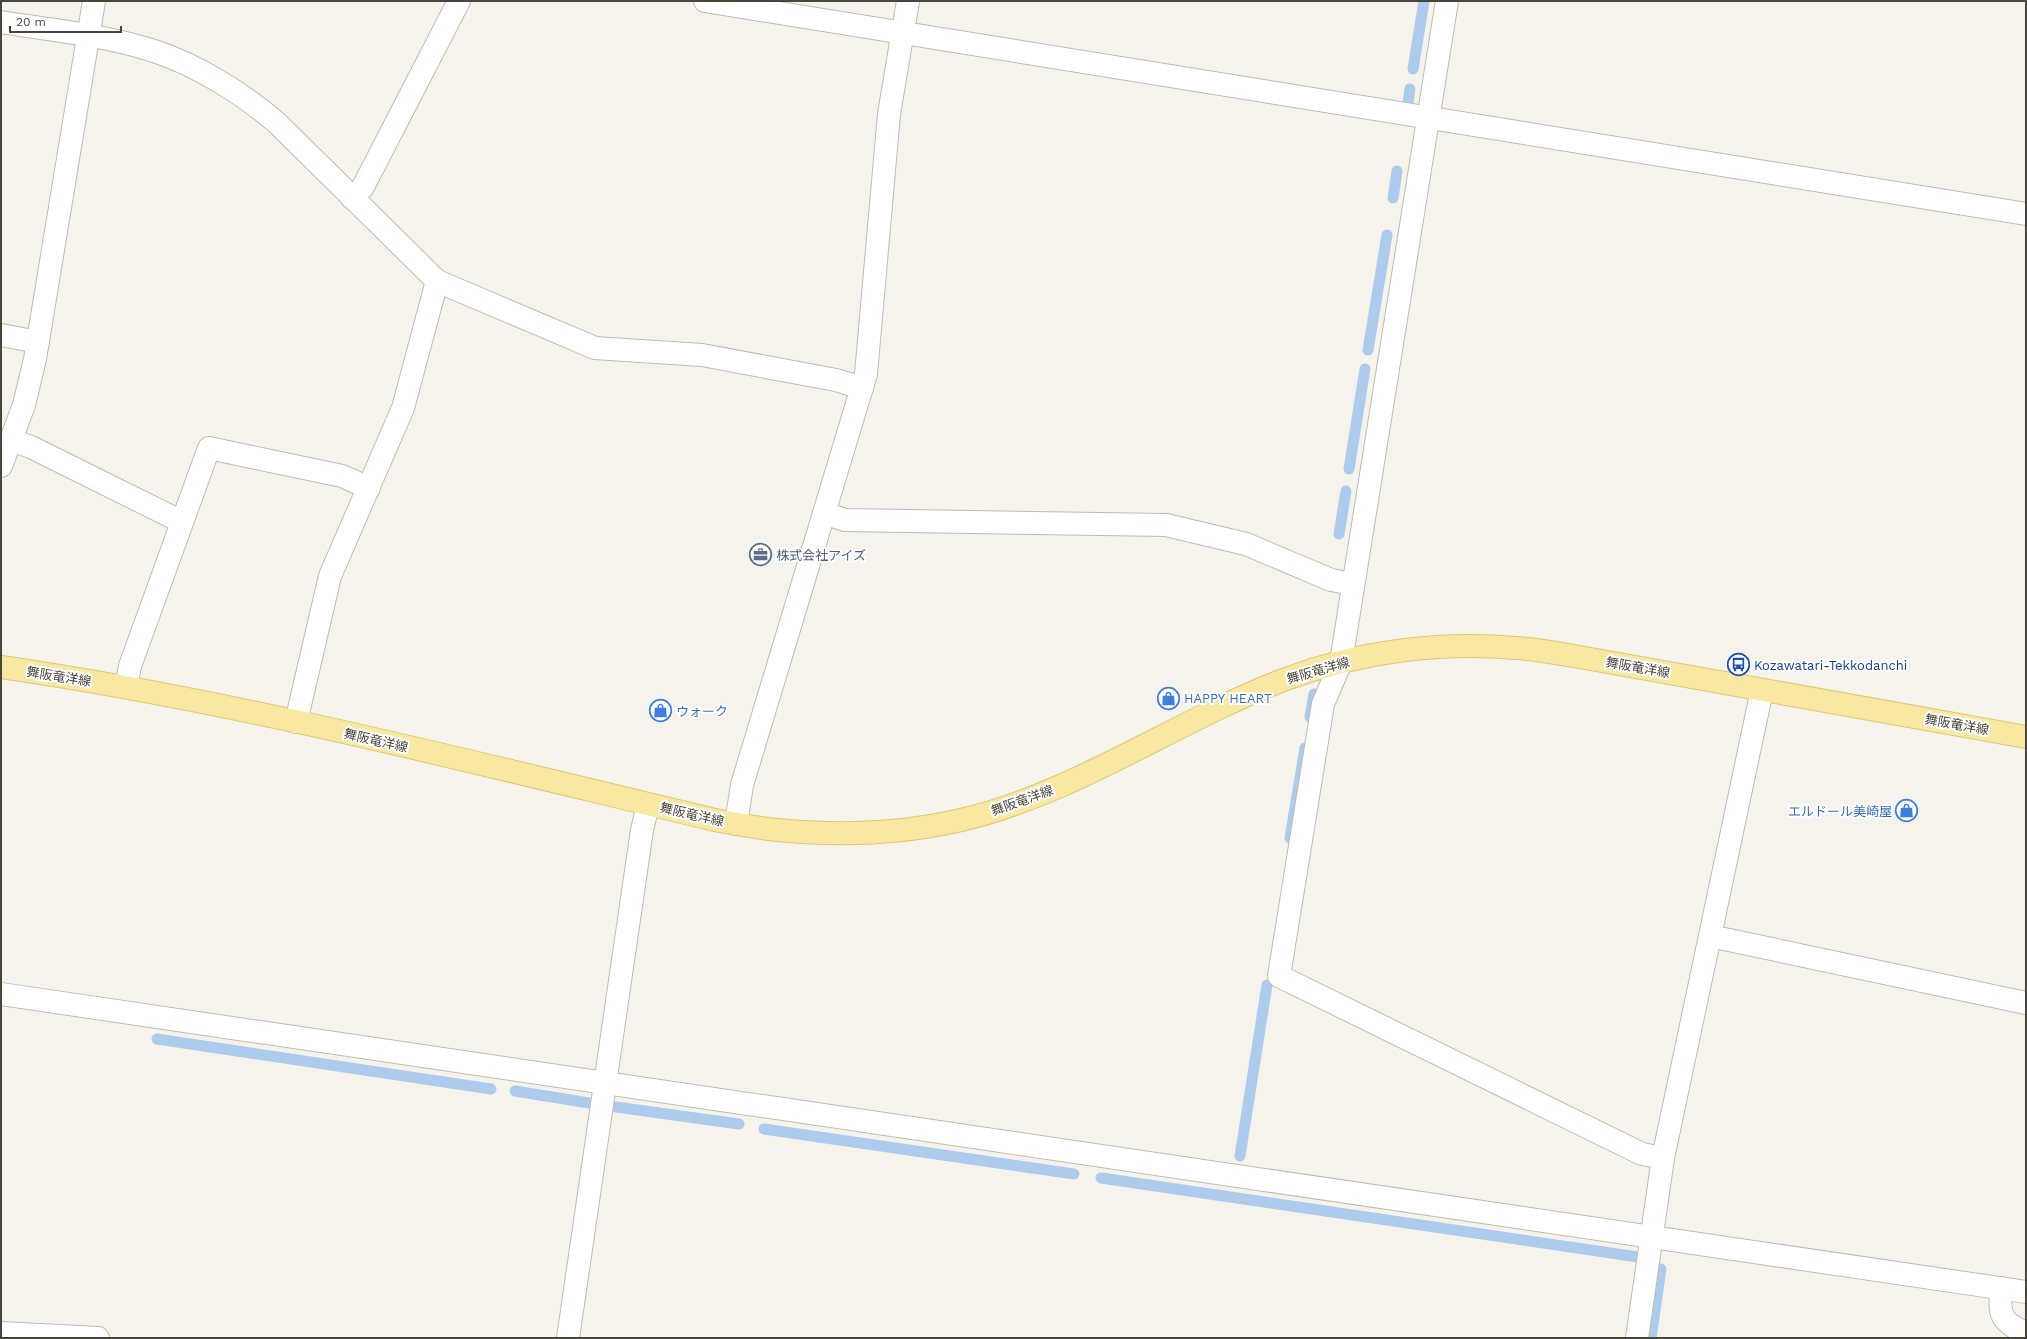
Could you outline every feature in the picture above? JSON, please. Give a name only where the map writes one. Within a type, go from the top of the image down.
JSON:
[{"type":"main road","name":"舞阪竜洋線","points":[[1,667],[126,687],[296,722],[648,805],[736,824],[776,830],[838,834],[900,831],[960,820],[1019,803],[1062,786],[1240,699],[1286,679],[1341,662],[1418,649],[1458,646],[1516,648],[1574,656],[2026,737]]},
{"type":"street","points":[[1,466],[31,383],[94,1]]},
{"type":"street","points":[[352,198],[363,187],[459,1]]},
{"type":"street","points":[[705,1],[2026,214]]},
{"type":"street","points":[[736,824],[742,785],[866,374],[889,114],[908,1]]},
{"type":"street","points":[[1447,1],[1341,662],[1323,704],[1279,976],[1642,1154],[1663,1158]]},
{"type":"street","points":[[1,22],[89,36],[154,51],[184,64],[240,94],[277,123],[437,281],[595,348],[702,355],[836,380],[862,388]]},
{"type":"street","points":[[296,722],[330,576],[370,488],[403,408],[437,281]]},
{"type":"street","points":[[1,335],[38,342]]},
{"type":"street","points":[[11,440],[31,446],[182,522]]},
{"type":"street","points":[[126,687],[130,666],[209,448],[342,476],[370,488]]},
{"type":"street","points":[[824,513],[846,520],[1166,525],[1246,544],[1331,580],[1354,584]]},
{"type":"street","points":[[1637,1338],[1663,1158],[1762,690]]},
{"type":"street","points":[[568,1338],[642,830],[648,805]]},
{"type":"street","points":[[1710,936],[2026,1003]]},
{"type":"street","points":[[1,994],[2026,1292]]},
{"type":"street","points":[[2002,1288],[2000,1303],[2002,1317],[2012,1327],[2026,1334]]},
{"type":"street","points":[[1,1333],[98,1338]]},
{"type":"waterway","points":[[1413,69],[1424,1]]},
{"type":"waterway","points":[[1408,103],[1410,89]]},
{"type":"waterway","points":[[1393,198],[1397,171]]},
{"type":"waterway","points":[[1368,350],[1387,235]]},
{"type":"waterway","points":[[1349,469],[1365,369]]},
{"type":"waterway","points":[[1339,534],[1346,491]]},
{"type":"waterway","points":[[1310,717],[1314,694]]},
{"type":"waterway","points":[[1290,838],[1305,748]]},
{"type":"waterway","points":[[1240,1156],[1267,985]]},
{"type":"waterway","points":[[157,1039],[491,1089]]},
{"type":"waterway","points":[[515,1091],[589,1103]]},
{"type":"waterway","points":[[616,1107],[739,1124]]},
{"type":"waterway","points":[[764,1129],[1074,1174]]},
{"type":"waterway","points":[[1101,1178],[1638,1257]]},
{"type":"waterway","points":[[1651,1338],[1661,1269]]},
{"type":"place","name":"株式会社アイズ","points":[[760,555]]},
{"type":"place","name":"Kozawatari-Tekkodanchi","points":[[1739,665]]},
{"type":"place","name":"HAPPY HEART","points":[[1168,698]]},
{"type":"place","name":"ウォーク","points":[[660,711]]},
{"type":"place","name":"エルドール美崎屋","points":[[1907,811]]}]
